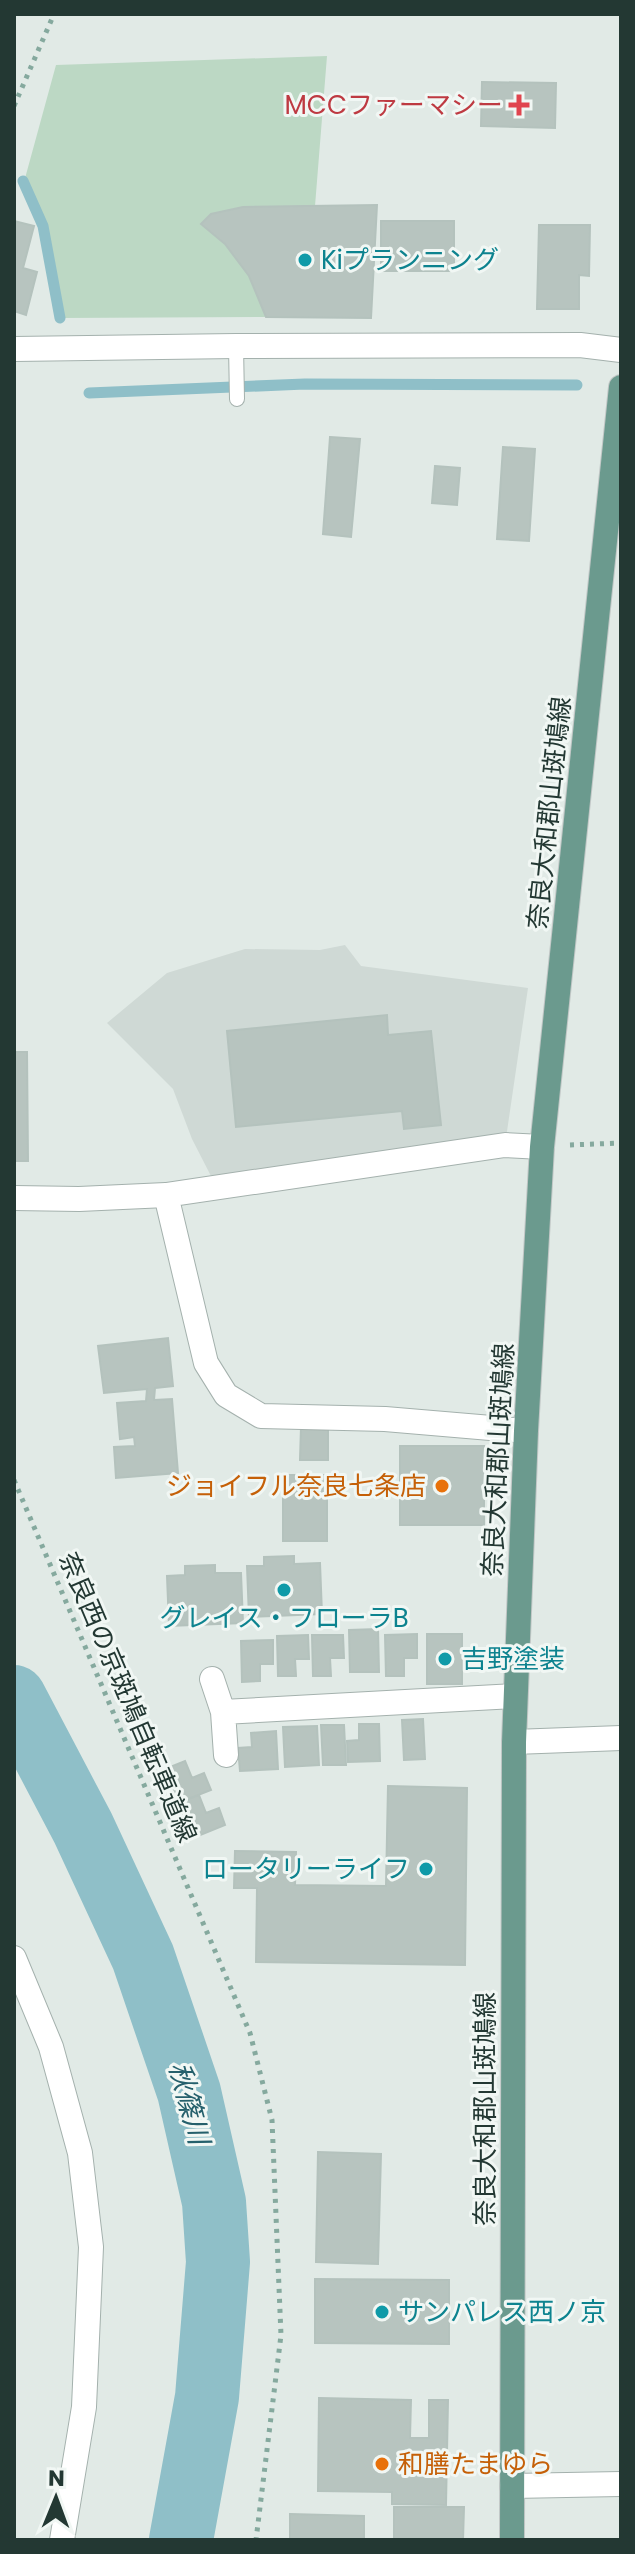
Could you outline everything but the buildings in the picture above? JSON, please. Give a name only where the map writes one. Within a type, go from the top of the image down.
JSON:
[{"type":"main road","name":"奈良大和郡山斑鳩線","points":[[512,2540],[514,1742],[526,1431],[542,1147],[621,387]]},
{"type":"street","points":[[14,349],[580,345],[621,350]]},
{"type":"street","points":[[14,1198],[166,1195],[505,1145],[542,1147]]},
{"type":"street","points":[[166,1195],[206,1363],[226,1395],[261,1416],[385,1419],[526,1431]]},
{"type":"street","points":[[212,1679],[223,1712],[226,1755]]},
{"type":"street","points":[[223,1712],[515,1696]]},
{"type":"street","points":[[514,1742],[621,1738]]},
{"type":"street","points":[[14,1958],[51,2047],[80,2153],[91,2247],[84,2407],[62,2540]]},
{"type":"street","points":[[512,2486],[621,2484]]},
{"type":"lane","points":[[236,346],[237,399]]},
{"type":"path","points":[[14,106],[54,14]]},
{"type":"path","points":[[542,1147],[621,1143]]},
{"type":"path","name":"奈良西の京斑鳩自転車道線","points":[[14,1480],[250,2033],[272,2120],[281,2335],[256,2540]]},
{"type":"shaded area","points":[[345,945],[361,966],[528,988],[505,1145],[212,1178],[192,1139],[173,1089],[107,1023],[167,973],[245,949],[320,950]]},
{"type":"green space","points":[[327,56],[315,206],[243,207],[211,214],[225,244],[249,276],[266,317],[60,318],[43,226],[24,182],[56,65]]},
{"type":"waterway","points":[[23,181],[43,226],[60,318]]},
{"type":"waterway","points":[[89,393],[305,384],[577,385]]},
{"type":"waterway","name":"秋篠川","points":[[14,1697],[83,1828],[143,1957],[189,2092],[214,2202],[218,2262],[207,2397],[181,2540]]},
{"type":"place","name":"MCCファーマシー","points":[[519,105]]},
{"type":"place","name":"Kiプランニング","points":[[305,260]]},
{"type":"place","name":"ジョイフル奈良七条店","points":[[442,1486]]},
{"type":"place","name":"グレイス・フローラB","points":[[284,1590]]},
{"type":"place","name":"吉野塗装","points":[[445,1659]]},
{"type":"place","name":"ロータリーライフ","points":[[426,1869]]},
{"type":"place","name":"サンパレス西ノ京","points":[[382,2312]]},
{"type":"place","name":"和膳たまゆら","points":[[382,2464]]}]
